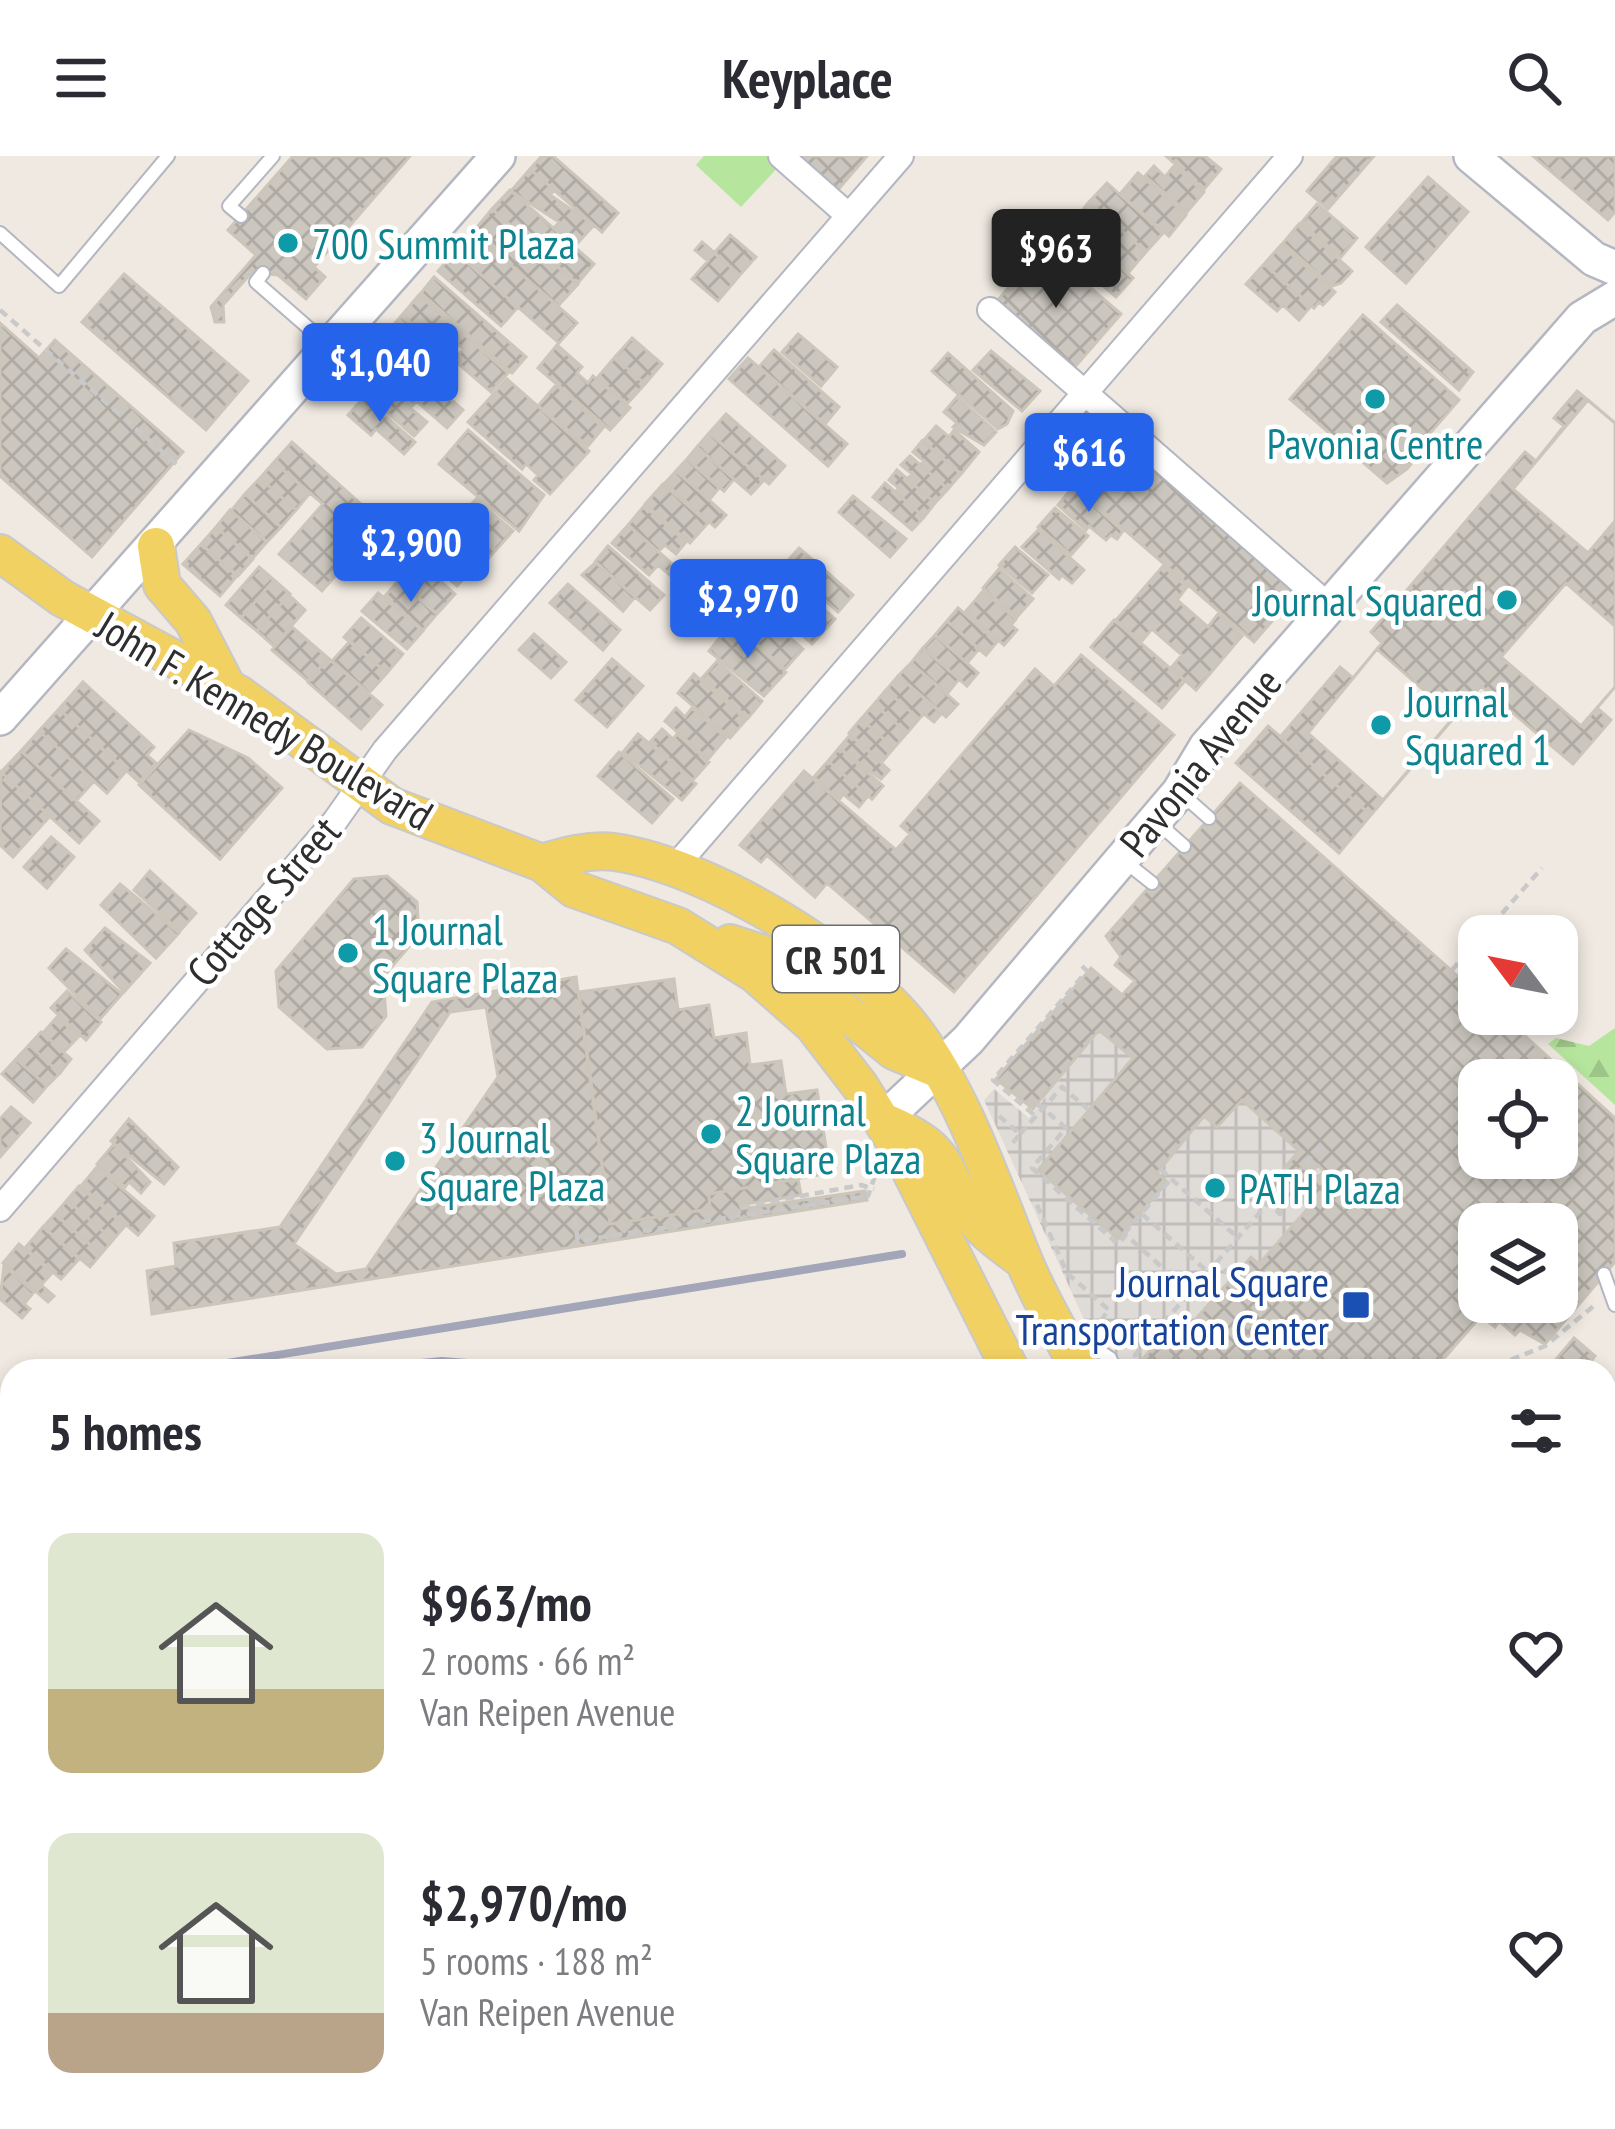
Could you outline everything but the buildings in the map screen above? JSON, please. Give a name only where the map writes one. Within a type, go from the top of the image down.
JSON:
[{"type":"main road","points":[[156,546],[162,585],[193,621],[227,687]]},
{"type":"main road","name":"John F. Kennedy Boulevard","points":[[0,553],[92,616],[227,687],[415,818],[542,863],[574,889],[678,926],[755,974],[813,1024],[882,1121],[1006,1359]]},
{"type":"main road","name":"John F. Kennedy Boulevard","points":[[542,863],[613,852],[674,868],[743,898],[832,956],[915,1030],[939,1070],[1024,1262],[1074,1359]]},
{"type":"main road","points":[[678,926],[779,958],[894,1052],[939,1070]]},
{"type":"main road","points":[[882,1121],[932,1145],[946,1159],[978,1223],[1024,1262]]},
{"type":"street","points":[[0,718],[498,156]]},
{"type":"street","points":[[782,156],[849,216]]},
{"type":"street","name":"Cottage Street","points":[[2,1201],[901,156]]},
{"type":"street","points":[[674,868],[1088,395],[1290,156]]},
{"type":"street","points":[[1471,156],[1594,259],[1615,268]]},
{"type":"street","name":"Pavonia Avenue","points":[[882,1121],[939,1070],[1179,792],[1206,747],[1582,318],[1615,298]]},
{"type":"street","points":[[990,310],[1330,607]]},
{"type":"lane","points":[[0,233],[59,286],[168,156]]},
{"type":"lane","points":[[241,216],[229,206],[273,156]]},
{"type":"lane","points":[[263,274],[256,282],[332,348]]},
{"type":"lane","points":[[1179,792],[1209,818]]},
{"type":"lane","points":[[1154,820],[1184,846]]},
{"type":"lane","points":[[1122,859],[1152,883]]},
{"type":"lane","points":[[1608,1281],[1615,1305]]},
{"type":"lane","points":[[1057,1323],[1110,1359]]},
{"type":"path","points":[[0,310],[184,470]]},
{"type":"path","points":[[1500,915],[1542,868]]},
{"type":"path","points":[[1452,970],[1458,963]]},
{"type":"path","points":[[1082,967],[1088,971],[993,1080],[1032,1112],[1039,1105],[1066,1127],[1032,1168],[1117,1243]]},
{"type":"path","points":[[1010,1146],[1062,1087],[1089,1110]]},
{"type":"path","points":[[996,1113],[1020,1134]]},
{"type":"path","points":[[1296,1175],[1321,1145]]},
{"type":"path","points":[[1160,1169],[1238,1237]]},
{"type":"path","points":[[574,1217],[578,1241],[868,1196],[876,1174]]},
{"type":"path","points":[[1117,1243],[1172,1179]]},
{"type":"path","points":[[1135,1355],[1268,1203],[1280,1214],[1304,1182]]},
{"type":"path","points":[[740,1207],[861,1185],[874,1189]]},
{"type":"path","points":[[1029,1189],[1067,1273],[1109,1310],[1098,1324],[1137,1359]]},
{"type":"path","points":[[1142,1214],[1208,1272]]},
{"type":"path","points":[[1117,1243],[1126,1235],[1190,1291]]},
{"type":"path","points":[[1216,1263],[1232,1277]]},
{"type":"path","points":[[1166,1270],[1158,1278],[1183,1300]]},
{"type":"path","points":[[1513,1359],[1545,1346],[1608,1281]]},
{"type":"path","points":[[1154,1333],[1170,1347]]},
{"type":"green space","points":[[704,156],[770,156],[780,165],[741,207],[696,165]]},
{"type":"green space","points":[[1615,1028],[1615,1105],[1578,1071],[1578,1059],[1564,1059],[1548,1044],[1556,1038],[1589,1046]]},
{"type":"shaded area","name":"PATH Plaza","points":[[1099,1030],[1133,1058],[1118,1239],[1167,1183],[1157,1173],[1204,1116],[1218,1127],[1242,1100],[1324,1171],[1300,1199],[1309,1207],[1259,1264],[1250,1257],[1168,1350],[1158,1342],[1143,1359],[1118,1359],[1112,1345],[1093,1339],[984,1100],[994,1089],[1029,1118]]},
{"type":"railway","points":[[252,1359],[902,1254]]},
{"type":"place","name":"700 Summit Plaza","points":[[288,243]]},
{"type":"place","name":"Pavonia Centre","points":[[1375,399]]},
{"type":"place","name":"Journal Squared","points":[[1507,600]]},
{"type":"place","name":"Journal Squared 1","points":[[1381,725]]},
{"type":"place","name":"1 Journal Square Plaza","points":[[348,953]]},
{"type":"place","name":"2 Journal Square Plaza","points":[[711,1134]]},
{"type":"place","name":"3 Journal Square Plaza","points":[[395,1161]]},
{"type":"place","name":"PATH Plaza","points":[[1215,1188]]},
{"type":"place","name":"Journal Square Transportation Center","points":[[1356,1305]]}]
